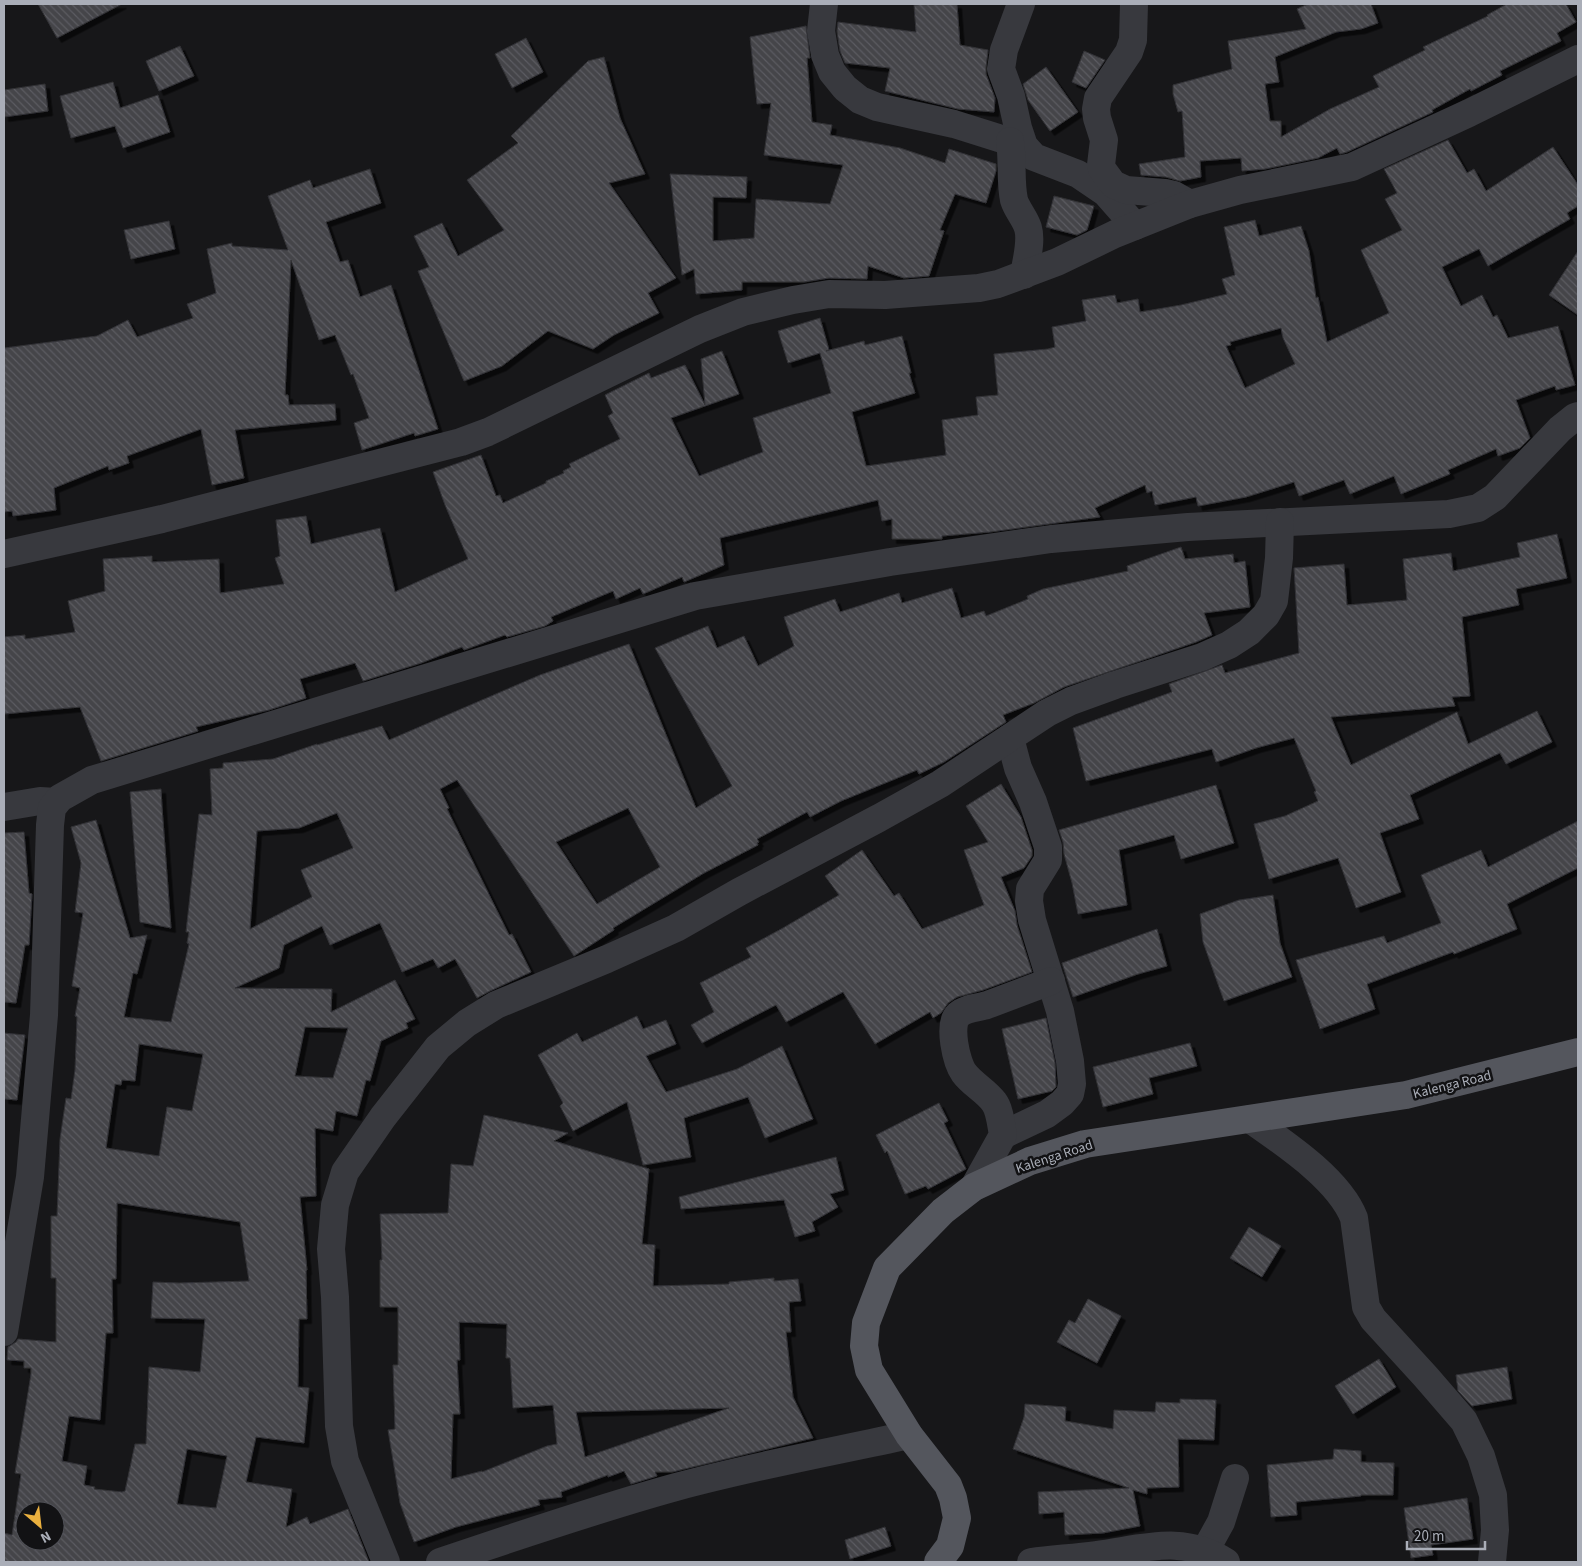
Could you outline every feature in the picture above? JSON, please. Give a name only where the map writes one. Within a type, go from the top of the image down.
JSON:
[{"type":"main road","name":"Kalenga Road","points":[[938,1562],[950,1546],[957,1518],[953,1498],[948,1485],[910,1435],[869,1370],[864,1346],[866,1323],[887,1268],[942,1211],[974,1187],[1030,1161],[1085,1144],[1406,1095],[1578,1052]]},
{"type":"street","points":[[824,4],[821,31],[825,55],[832,72],[845,88],[860,100],[877,107],[954,124],[1017,144],[1034,158],[1078,174],[1106,193],[1135,226]]},
{"type":"street","points":[[1021,4],[1004,50],[1001,69],[1013,103],[1018,128],[1012,183],[1014,200],[1028,228],[1029,235],[1024,275]]},
{"type":"street","points":[[1134,4],[1133,40],[1130,52],[1098,98],[1097,118],[1104,140],[1102,169],[1113,184],[1126,190],[1165,193],[1174,195],[1190,204]]},
{"type":"street","points":[[4,554],[162,519],[461,442],[488,432],[700,328],[743,312],[793,300],[829,294],[885,295],[979,288],[998,284],[1057,262],[1135,226],[1190,204],[1240,190],[1352,167],[1578,59]]},
{"type":"street","points":[[4,1332],[30,1177],[44,1015],[50,825],[52,808],[60,798],[92,780],[695,596],[890,562],[1051,539],[1188,527],[1448,514],[1478,508],[1496,497],[1560,429],[1577,415]]},
{"type":"street","points":[[386,1562],[345,1461],[339,1426],[335,1297],[331,1249],[335,1206],[346,1172],[383,1117],[438,1047],[467,1023],[496,1005],[676,928],[940,784],[1046,713],[1115,684],[1202,657],[1229,645],[1249,632],[1266,615],[1274,601],[1280,522]]},
{"type":"street","points":[[974,1187],[1003,1135],[1047,1114],[1062,1103],[1070,1094],[1072,1084],[1070,1061],[1060,1011],[1032,920],[1028,893],[1034,880],[1048,860],[1048,847],[1036,811],[1018,768],[1010,738]]},
{"type":"street","points":[[4,807],[40,802],[56,802]]},
{"type":"street","points":[[1003,1135],[999,1116],[993,1101],[962,1071],[955,1049],[954,1030],[956,1016],[962,1011],[997,1001],[1051,981]]},
{"type":"street","points":[[1250,1119],[1290,1147],[1315,1169],[1344,1198],[1350,1208],[1354,1218],[1366,1307],[1373,1319],[1426,1376],[1464,1421],[1481,1456],[1493,1495],[1496,1530],[1492,1562]]},
{"type":"street","points":[[440,1562],[676,1487],[760,1466],[910,1435]]},
{"type":"street","points":[[1031,1562],[1085,1557],[1144,1547],[1186,1546],[1215,1557],[1221,1522],[1235,1478]]},
{"type":"building","points":[[38,4],[122,4],[57,38]]},
{"type":"building","points":[[957,4],[960,45],[988,50],[986,74],[995,98],[994,112],[958,109],[885,91],[890,68],[845,63],[840,51],[837,31],[838,22],[916,32],[914,5]]},
{"type":"building","points":[[1308,4],[1371,4],[1378,23],[1361,29],[1336,32],[1275,57],[1279,82],[1265,84],[1270,121],[1281,121],[1281,137],[1330,109],[1379,87],[1373,76],[1425,50],[1423,47],[1488,16],[1507,4],[1566,4],[1576,22],[1557,33],[1561,41],[1500,71],[1502,75],[1471,91],[1470,89],[1432,110],[1433,112],[1347,152],[1340,154],[1337,148],[1318,158],[1265,169],[1242,171],[1241,158],[1200,161],[1201,177],[1180,181],[1166,177],[1141,175],[1139,164],[1185,157],[1182,111],[1178,112],[1173,94],[1173,85],[1232,69],[1228,41],[1306,29],[1297,9]]},
{"type":"building","points":[[806,26],[810,58],[807,58],[812,122],[832,125],[830,135],[900,148],[945,163],[949,149],[996,164],[996,171],[986,203],[955,194],[940,230],[944,231],[929,276],[904,278],[868,266],[867,279],[829,278],[804,282],[742,282],[742,290],[696,294],[694,269],[682,275],[670,174],[747,177],[746,198],[713,197],[713,241],[754,238],[756,199],[830,204],[843,165],[764,155],[771,103],[757,104],[750,37]]},
{"type":"building","points":[[526,38],[543,72],[512,88],[495,54]]},
{"type":"building","points":[[180,46],[194,76],[159,91],[146,61]]},
{"type":"building","points":[[1084,51],[1105,60],[1086,88],[1072,82]]},
{"type":"building","points":[[604,57],[620,118],[645,174],[609,183],[676,278],[648,293],[659,313],[614,335],[593,349],[548,331],[502,366],[464,381],[418,271],[429,267],[414,236],[442,223],[458,256],[504,230],[467,180],[518,143],[511,136],[588,61]]},
{"type":"building","points":[[1046,67],[1078,112],[1050,131],[1028,100],[1023,84]]},
{"type":"building","points":[[113,82],[120,108],[158,95],[170,132],[123,148],[115,126],[71,138],[60,96]]},
{"type":"building","points":[[45,84],[48,111],[4,117],[4,90]]},
{"type":"building","points":[[1448,140],[1467,173],[1474,169],[1486,191],[1553,147],[1578,185],[1578,206],[1567,213],[1570,219],[1488,266],[1479,249],[1442,267],[1461,306],[1482,295],[1493,317],[1497,315],[1508,338],[1558,326],[1575,385],[1556,390],[1555,386],[1516,400],[1530,438],[1520,448],[1498,456],[1496,449],[1448,470],[1450,474],[1401,494],[1394,476],[1350,494],[1344,480],[1299,496],[1294,482],[1246,497],[1198,506],[1196,497],[1155,505],[1152,491],[1147,493],[1145,485],[1095,508],[1100,517],[990,532],[942,536],[942,539],[892,539],[892,519],[882,521],[878,500],[720,538],[724,565],[684,582],[682,577],[643,594],[640,588],[616,599],[613,591],[551,617],[553,621],[545,626],[507,637],[505,635],[464,650],[462,647],[421,663],[363,681],[355,663],[300,679],[306,698],[269,710],[196,727],[198,731],[101,761],[80,707],[4,714],[4,637],[25,635],[25,639],[75,632],[68,601],[105,591],[103,559],[152,556],[152,562],[219,559],[220,593],[284,584],[275,558],[280,556],[276,520],[306,516],[311,544],[380,528],[395,592],[468,559],[433,472],[481,455],[496,496],[500,495],[503,503],[546,483],[546,481],[564,473],[563,471],[571,467],[569,464],[620,439],[608,416],[613,413],[605,395],[649,373],[651,378],[685,365],[705,405],[701,359],[722,351],[739,394],[671,418],[699,476],[763,452],[753,418],[831,393],[820,353],[788,363],[778,331],[820,318],[829,350],[826,351],[864,341],[865,345],[902,336],[915,393],[852,412],[866,466],[946,455],[942,420],[978,415],[976,397],[998,395],[994,354],[1055,347],[1052,327],[1086,321],[1082,300],[1115,295],[1117,303],[1138,299],[1140,312],[1227,294],[1222,279],[1235,275],[1224,227],[1255,220],[1259,236],[1301,226],[1309,251],[1316,298],[1318,297],[1327,342],[1389,313],[1361,250],[1402,230],[1385,199],[1397,193],[1384,169]],"holes":[[[1281,328],[1283,338],[1295,364],[1245,388],[1226,346],[1231,345],[1230,342]]]},
{"type":"building","points":[[370,169],[381,203],[326,222],[340,262],[348,260],[360,297],[391,285],[438,429],[415,436],[414,433],[362,450],[354,423],[369,418],[353,374],[351,375],[335,335],[319,340],[291,260],[285,395],[288,395],[289,405],[335,404],[336,420],[235,430],[244,478],[212,485],[201,429],[127,456],[129,463],[109,470],[108,466],[54,488],[56,510],[13,516],[12,511],[4,512],[4,348],[97,336],[128,320],[137,337],[193,318],[187,304],[216,293],[207,249],[232,243],[232,246],[288,250],[268,196],[310,180],[313,188]]},
{"type":"building","points":[[1054,196],[1094,206],[1087,230],[1077,235],[1046,227]]},
{"type":"building","points":[[169,221],[175,249],[131,259],[124,230]]},
{"type":"building","points":[[1578,251],[1578,315],[1549,295]]},
{"type":"building","points":[[1557,534],[1567,578],[1516,589],[1519,605],[1462,617],[1470,696],[1452,697],[1455,706],[1331,717],[1351,765],[1457,712],[1468,744],[1537,711],[1552,742],[1506,764],[1500,753],[1410,795],[1419,819],[1380,833],[1401,892],[1356,908],[1338,858],[1269,879],[1254,824],[1285,816],[1318,801],[1314,792],[1316,791],[1294,738],[1256,748],[1216,762],[1212,749],[1086,781],[1073,728],[1172,692],[1169,684],[1222,665],[1225,673],[1299,653],[1294,568],[1344,564],[1347,605],[1407,600],[1403,559],[1451,553],[1453,571],[1520,557],[1517,543]]},
{"type":"building","points":[[1181,547],[1185,559],[1233,554],[1234,563],[1245,561],[1250,607],[1204,613],[1212,635],[1064,687],[1034,703],[1003,715],[1006,722],[944,762],[919,774],[917,770],[841,801],[810,817],[807,812],[757,839],[758,845],[704,873],[613,928],[614,930],[574,956],[457,780],[440,789],[449,808],[447,809],[509,935],[512,934],[531,972],[477,998],[455,959],[438,968],[433,959],[402,972],[380,923],[330,945],[322,926],[284,945],[279,968],[235,988],[332,989],[331,1012],[395,980],[415,1019],[406,1023],[408,1028],[381,1041],[370,1081],[366,1080],[357,1116],[336,1111],[333,1131],[315,1128],[316,1196],[300,1197],[307,1270],[307,1319],[299,1319],[298,1387],[309,1388],[304,1443],[256,1437],[246,1482],[292,1489],[286,1527],[307,1517],[310,1524],[348,1509],[369,1562],[4,1562],[4,1533],[12,1535],[15,1515],[15,1551],[65,1551],[65,1501],[17,1501],[21,1474],[15,1473],[31,1368],[24,1368],[24,1361],[7,1360],[8,1347],[18,1339],[56,1342],[56,1278],[51,1278],[51,1216],[57,1216],[60,1139],[66,1098],[71,1099],[75,1070],[77,1017],[75,1016],[80,988],[72,986],[83,913],[75,912],[81,863],[71,827],[96,820],[130,938],[147,935],[137,974],[133,973],[124,1017],[171,1022],[189,944],[187,943],[189,932],[186,932],[199,814],[212,815],[210,769],[223,768],[223,763],[273,759],[317,744],[382,726],[389,740],[540,675],[629,644],[696,808],[732,786],[655,648],[708,626],[717,648],[744,636],[758,666],[794,646],[784,617],[835,599],[840,612],[899,593],[902,603],[952,588],[961,618],[984,611],[986,616],[1028,599],[1027,596],[1043,589],[1128,571],[1127,566]],"holes":[[[628,808],[660,867],[597,904],[556,842]],[[337,813],[353,848],[301,870],[312,897],[250,929],[257,831],[299,828]],[[305,1027],[348,1028],[333,1078],[295,1076]],[[139,1044],[203,1054],[192,1111],[167,1107],[159,1156],[106,1148],[115,1084],[121,1085],[122,1080],[135,1081]],[[117,1203],[240,1222],[249,1281],[153,1282],[151,1318],[205,1319],[200,1372],[149,1367],[146,1444],[135,1444],[125,1491],[122,1492],[94,1489],[95,1487],[84,1485],[87,1466],[62,1461],[69,1416],[100,1420],[106,1333],[113,1333],[112,1279],[116,1279]],[[187,1449],[227,1456],[216,1508],[177,1504]]]},
{"type":"building","points":[[1001,784],[1021,817],[1032,850],[1032,856],[1024,868],[1001,877],[1015,911],[1017,925],[1032,972],[983,990],[957,997],[948,1003],[941,1013],[933,1018],[930,1012],[875,1044],[843,992],[786,1022],[776,1005],[702,1043],[691,1025],[714,1012],[700,983],[751,957],[746,948],[839,895],[825,876],[862,850],[894,896],[899,893],[922,929],[984,905],[964,850],[988,842],[966,806]]},
{"type":"building","points":[[1216,785],[1234,843],[1181,859],[1174,835],[1119,850],[1127,905],[1078,914],[1059,830]]},
{"type":"building","points":[[161,789],[171,928],[140,922],[130,792]]},
{"type":"building","points":[[1578,821],[1578,868],[1507,904],[1517,929],[1454,954],[1453,952],[1367,984],[1375,1009],[1320,1029],[1296,960],[1384,936],[1387,943],[1441,923],[1421,875],[1481,850],[1488,867]]},
{"type":"building","points":[[24,832],[29,893],[32,894],[29,945],[25,945],[16,1003],[4,1002],[4,833]]},
{"type":"building","points":[[1273,895],[1280,943],[1292,977],[1224,1001],[1203,942],[1200,914],[1239,900]]},
{"type":"building","points":[[1157,929],[1167,966],[1073,997],[1062,963]]},
{"type":"building","points":[[637,1016],[643,1029],[666,1020],[676,1044],[646,1056],[666,1092],[737,1069],[782,1046],[813,1119],[765,1138],[748,1097],[684,1118],[691,1157],[643,1165],[627,1102],[573,1131],[560,1106],[563,1103],[538,1055],[577,1033],[582,1042]]},
{"type":"building","points":[[1046,1018],[1055,1063],[1056,1087],[1052,1091],[1018,1099],[1002,1029]]},
{"type":"building","points":[[4,1033],[25,1035],[17,1100],[4,1099]]},
{"type":"building","points":[[1190,1043],[1197,1066],[1149,1078],[1153,1094],[1103,1107],[1093,1067]]},
{"type":"building","points":[[939,1103],[948,1121],[944,1123],[966,1169],[928,1189],[926,1186],[905,1194],[887,1151],[885,1153],[876,1135]]},
{"type":"building","points":[[484,1115],[568,1133],[554,1141],[649,1169],[642,1244],[655,1245],[653,1286],[729,1284],[729,1282],[774,1278],[774,1281],[798,1279],[801,1301],[789,1302],[791,1332],[786,1332],[793,1397],[813,1438],[672,1472],[655,1472],[657,1476],[631,1484],[624,1471],[608,1477],[608,1475],[561,1492],[562,1497],[538,1500],[540,1505],[456,1527],[414,1542],[400,1503],[388,1430],[395,1429],[393,1365],[398,1365],[398,1307],[380,1307],[380,1260],[382,1260],[380,1214],[448,1213],[451,1164],[473,1166]],"holes":[[[459,1322],[507,1324],[506,1358],[510,1358],[513,1408],[553,1405],[557,1444],[547,1446],[482,1472],[451,1479],[453,1414],[460,1414],[457,1360],[460,1360]],[[729,1408],[585,1457],[576,1412]]]},
{"type":"building","points":[[836,1157],[844,1190],[830,1194],[838,1207],[812,1222],[815,1231],[795,1237],[784,1200],[681,1209],[679,1197]]},
{"type":"building","points":[[1249,1227],[1281,1246],[1262,1277],[1230,1258]]},
{"type":"building","points":[[1088,1299],[1121,1316],[1097,1363],[1057,1342],[1069,1320],[1075,1323]]},
{"type":"building","points":[[1379,1359],[1396,1387],[1353,1414],[1335,1386]]},
{"type":"building","points":[[1507,1367],[1512,1399],[1472,1406],[1458,1391],[1456,1375]]},
{"type":"building","points":[[1180,1399],[1216,1400],[1214,1440],[1178,1439],[1179,1487],[1147,1488],[1147,1494],[1133,1490],[1140,1526],[1103,1533],[1065,1535],[1064,1512],[1039,1514],[1038,1492],[1129,1488],[1013,1449],[1024,1417],[1025,1404],[1066,1407],[1065,1421],[1113,1429],[1114,1410],[1155,1412],[1156,1402],[1180,1403]]},
{"type":"building","points":[[1334,1449],[1361,1451],[1361,1462],[1394,1463],[1393,1495],[1361,1495],[1296,1502],[1297,1515],[1271,1517],[1267,1465],[1333,1459]]},
{"type":"building","points":[[1467,1498],[1473,1539],[1431,1545],[1433,1555],[1411,1558],[1404,1508]]},
{"type":"building","points":[[885,1527],[891,1546],[850,1559],[845,1540]]}]
